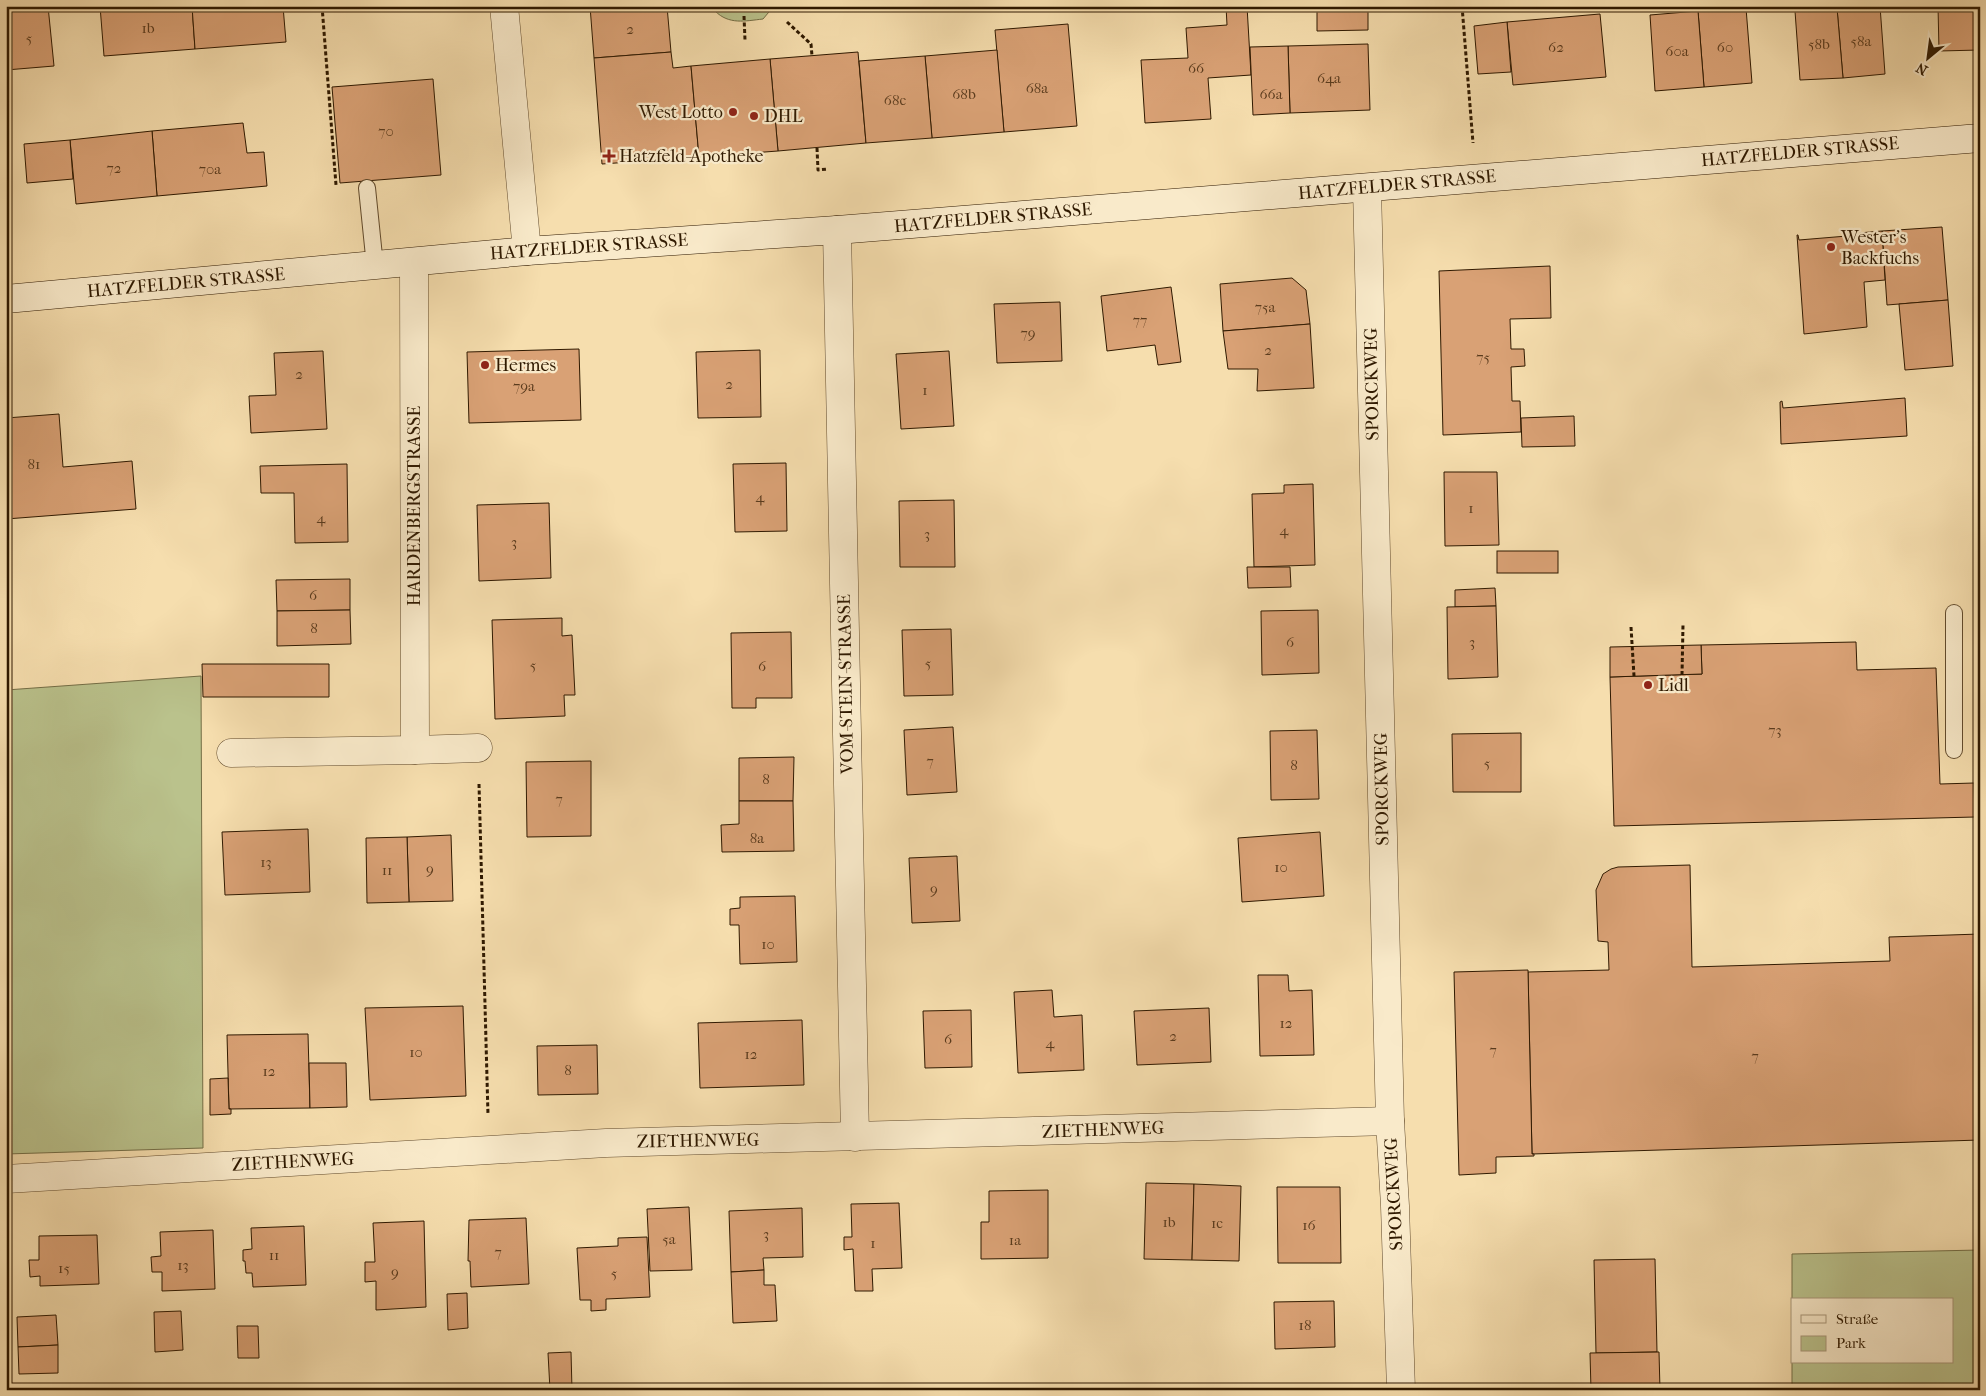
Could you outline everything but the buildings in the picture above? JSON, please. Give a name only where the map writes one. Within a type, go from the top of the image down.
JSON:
[{"type":"street","points":[[504,6],[527,251]]},
{"type":"street","name":"HATZFELDER STRASSE","points":[[6,299],[527,251],[837,230],[1980,138]]},
{"type":"street","name":"SPORCKWEG","points":[[1367,188],[1390,1122],[1395,1206],[1401,1390]]},
{"type":"street","name":"VOM-STEIN-STRASSE","points":[[837,230],[855,1137]]},
{"type":"street","name":"HARDENBERGSTRASSE","points":[[414,262],[415,750]]},
{"type":"street","points":[[231,753],[478,748]]},
{"type":"street","name":"ZIETHENWEG","points":[[6,1179],[606,1143],[1390,1122]]},
{"type":"lane","points":[[366,188],[375,266]]},
{"type":"lane","points":[[1954,613],[1954,750]]},
{"type":"path","points":[[322,6],[336,190],[366,188]]},
{"type":"path","points":[[1462,6],[1476,178]]},
{"type":"path","points":[[744,16],[745,40]]},
{"type":"path","points":[[787,22],[811,44],[812,56]]},
{"type":"path","points":[[817,148],[818,170],[828,169]]},
{"type":"path","points":[[1682,675],[1683,625]]},
{"type":"path","points":[[1631,627],[1634,676]]},
{"type":"path","points":[[478,748],[489,1151]]},
{"type":"green space","points":[[714,6],[774,6],[763,19],[738,21],[720,15],[715,11]]},
{"type":"green space","points":[[201,676],[203,1148],[6,1154],[6,690]]},
{"type":"green space","points":[[1980,1250],[1980,1390],[1792,1390],[1792,1364],[1954,1364],[1954,1298],[1792,1298],[1792,1254]]},
{"type":"place","name":"West Lotto","points":[[733,112]]},
{"type":"place","name":"DHL","points":[[754,116]]},
{"type":"place","name":"Hatzfeld-Apotheke","points":[[609,156]]},
{"type":"place","name":"Wester's Backfuchs","points":[[1831,247]]},
{"type":"place","name":"Hermes","points":[[485,365]]},
{"type":"place","name":"Lidl","points":[[1648,685]]}]
